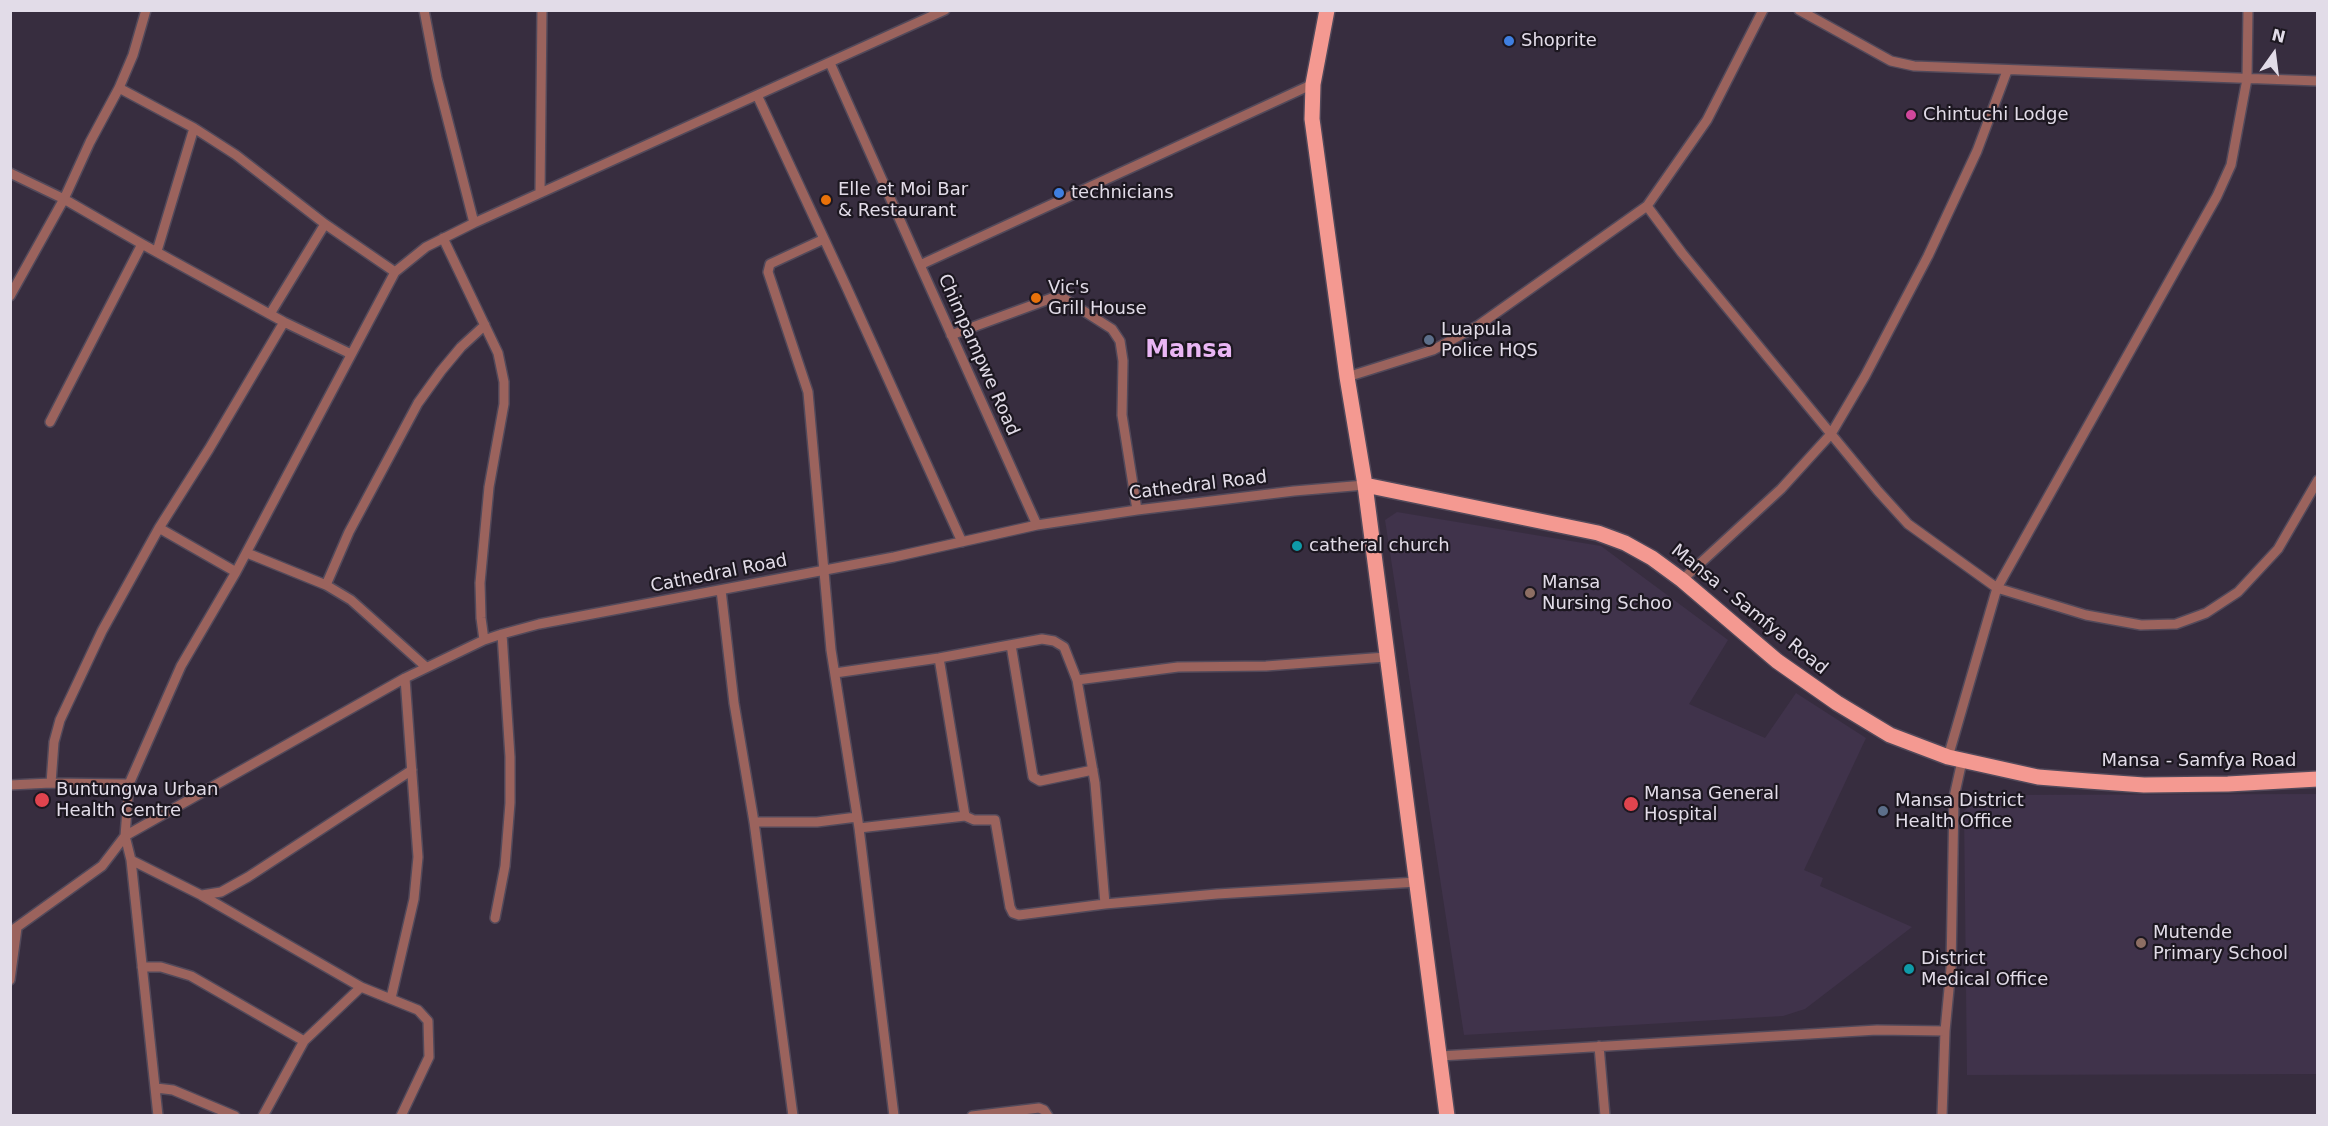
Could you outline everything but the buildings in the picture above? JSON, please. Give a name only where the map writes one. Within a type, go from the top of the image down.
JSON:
[{"type":"main road","points":[[1327,10],[1313,84],[1312,119],[1347,377],[1365,485],[1448,1116]]},
{"type":"main road","name":"Mansa - Samfya Road","points":[[1365,485],[1598,532],[1625,543],[1652,558],[1682,580],[1777,661],[1837,703],[1890,735],[1955,759],[2038,777],[2144,785],[2228,784],[2318,779]]},
{"type":"street","points":[[10,297],[64,199],[90,142],[119,88],[133,55],[146,10]]},
{"type":"street","points":[[424,10],[437,78],[474,223]]},
{"type":"street","points":[[540,193],[542,10]]},
{"type":"street","points":[[158,1116],[131,860],[125,836],[129,784],[181,666],[247,553],[395,272],[426,247],[474,223],[830,63],[932,13],[945,10]]},
{"type":"street","points":[[1347,377],[1433,350],[1479,325],[1647,206],[1707,120],[1763,10]]},
{"type":"street","points":[[1799,10],[1891,61],[1934,69],[2143,73],[2318,81]]},
{"type":"street","points":[[1942,1116],[1945,1031],[1951,968],[1955,759],[1997,588],[2217,196],[2231,165],[2247,79],[2248,10]]},
{"type":"street","points":[[830,63],[920,265]]},
{"type":"street","points":[[1682,580],[1781,489],[1831,434],[1865,376],[1928,256],[1977,151],[2007,71]]},
{"type":"street","name":"Chimpampwe Road","points":[[1037,525],[920,265],[1313,84]]},
{"type":"street","points":[[119,88],[194,128],[236,155],[325,224],[395,272]]},
{"type":"street","points":[[757,95],[962,542]]},
{"type":"street","points":[[157,251],[194,128]]},
{"type":"street","points":[[10,173],[64,199],[284,322],[351,354]]},
{"type":"street","points":[[1647,206],[1682,253],[1878,491],[1908,524],[1997,588],[2086,615],[2141,625],[2176,624],[2206,613],[2238,592],[2278,549],[2318,480]]},
{"type":"street","points":[[270,314],[325,224]]},
{"type":"street","points":[[443,238],[498,353],[504,382],[504,404],[489,487],[480,583],[484,640]]},
{"type":"street","points":[[824,239],[770,264],[768,268],[808,392],[823,571],[835,674],[859,828],[894,1116]]},
{"type":"street","points":[[50,422],[142,244]]},
{"type":"street","points":[[951,335],[1052,298],[1065,299],[1112,329],[1120,341],[1124,361],[1122,415],[1137,510]]},
{"type":"street","points":[[51,783],[54,742],[68,700],[102,631],[159,528],[284,322]]},
{"type":"street","points":[[326,585],[349,532],[418,403],[454,355],[485,325]]},
{"type":"street","name":"Cathedral Road","points":[[125,836],[405,678],[484,640],[502,634],[539,624],[823,571],[1037,525],[1137,510],[1365,485]]},
{"type":"street","points":[[159,528],[236,572]]},
{"type":"street","points":[[247,553],[326,585],[360,607],[426,668]]},
{"type":"street","points":[[721,591],[734,703],[754,822],[793,1116]]},
{"type":"street","points":[[495,918],[504,866],[510,802],[510,757],[502,634]]},
{"type":"street","points":[[835,674],[1042,639],[1059,643],[1064,647],[1077,680],[1093,770],[1106,904]]},
{"type":"street","points":[[1011,645],[1033,777],[1040,781],[1093,770]]},
{"type":"street","points":[[1077,680],[1178,668],[1266,666],[1386,657]]},
{"type":"street","points":[[939,658],[965,816]]},
{"type":"street","points":[[391,998],[414,899],[418,857],[405,678]]},
{"type":"street","points":[[201,895],[220,892],[248,877],[412,770]]},
{"type":"street","points":[[10,785],[129,784]]},
{"type":"street","points":[[859,828],[965,816],[974,820],[996,822],[1010,907],[1013,913],[1019,915],[1217,894],[1417,882]]},
{"type":"street","points":[[754,822],[817,822],[857,817]]},
{"type":"street","points":[[10,980],[14,930],[102,866],[125,836]]},
{"type":"street","points":[[131,860],[201,895],[361,987],[411,1006],[424,1015],[429,1031],[429,1057],[400,1116]]},
{"type":"street","points":[[142,967],[161,967],[191,976],[304,1041]]},
{"type":"street","points":[[263,1116],[304,1041],[361,987]]},
{"type":"street","points":[[1440,1056],[1877,1030],[1945,1031]]},
{"type":"street","points":[[1599,1046],[1605,1116]]},
{"type":"street","points":[[156,1088],[173,1090],[231,1115]]},
{"type":"street","points":[[972,1116],[1039,1108],[1044,1110],[1048,1116]]},
{"type":"shaded area","name":"Mansa General Hospital","points":[[1397,512],[1601,546],[1728,640],[1689,704],[1765,738],[1796,693],[1866,738],[1804,870],[1823,878],[1820,886],[1912,927],[1805,1009],[1783,1016],[1464,1035],[1385,520]]},
{"type":"shaded area","name":"Mutende Primary School","points":[[2317,794],[2317,1074],[1967,1075],[1964,811],[1983,795]]},
{"type":"place","name":"Shoprite","points":[[1509,41]]},
{"type":"place","name":"Chintuchi Lodge","points":[[1911,115]]},
{"type":"place","name":"technicians","points":[[1059,193]]},
{"type":"place","name":"Elle et Moi Bar & Restaurant","points":[[826,200]]},
{"type":"place","name":"Vic's Grill House","points":[[1036,298]]},
{"type":"place","name":"Luapula Police HQS","points":[[1429,340]]},
{"type":"place","name":"catheral church","points":[[1297,546]]},
{"type":"place","name":"Mansa Nursing Schoo","points":[[1530,593]]},
{"type":"place","name":"Buntungwa Urban Health Centre","points":[[42,800]]},
{"type":"place","name":"Mansa General Hospital","points":[[1631,804]]},
{"type":"place","name":"Mansa District Health Office","points":[[1883,811]]},
{"type":"place","name":"Mutende Primary School","points":[[2141,943]]},
{"type":"place","name":"District Medical Office","points":[[1909,969]]},
{"type":"district","name":"Mansa","points":[[1189,351]]}]
